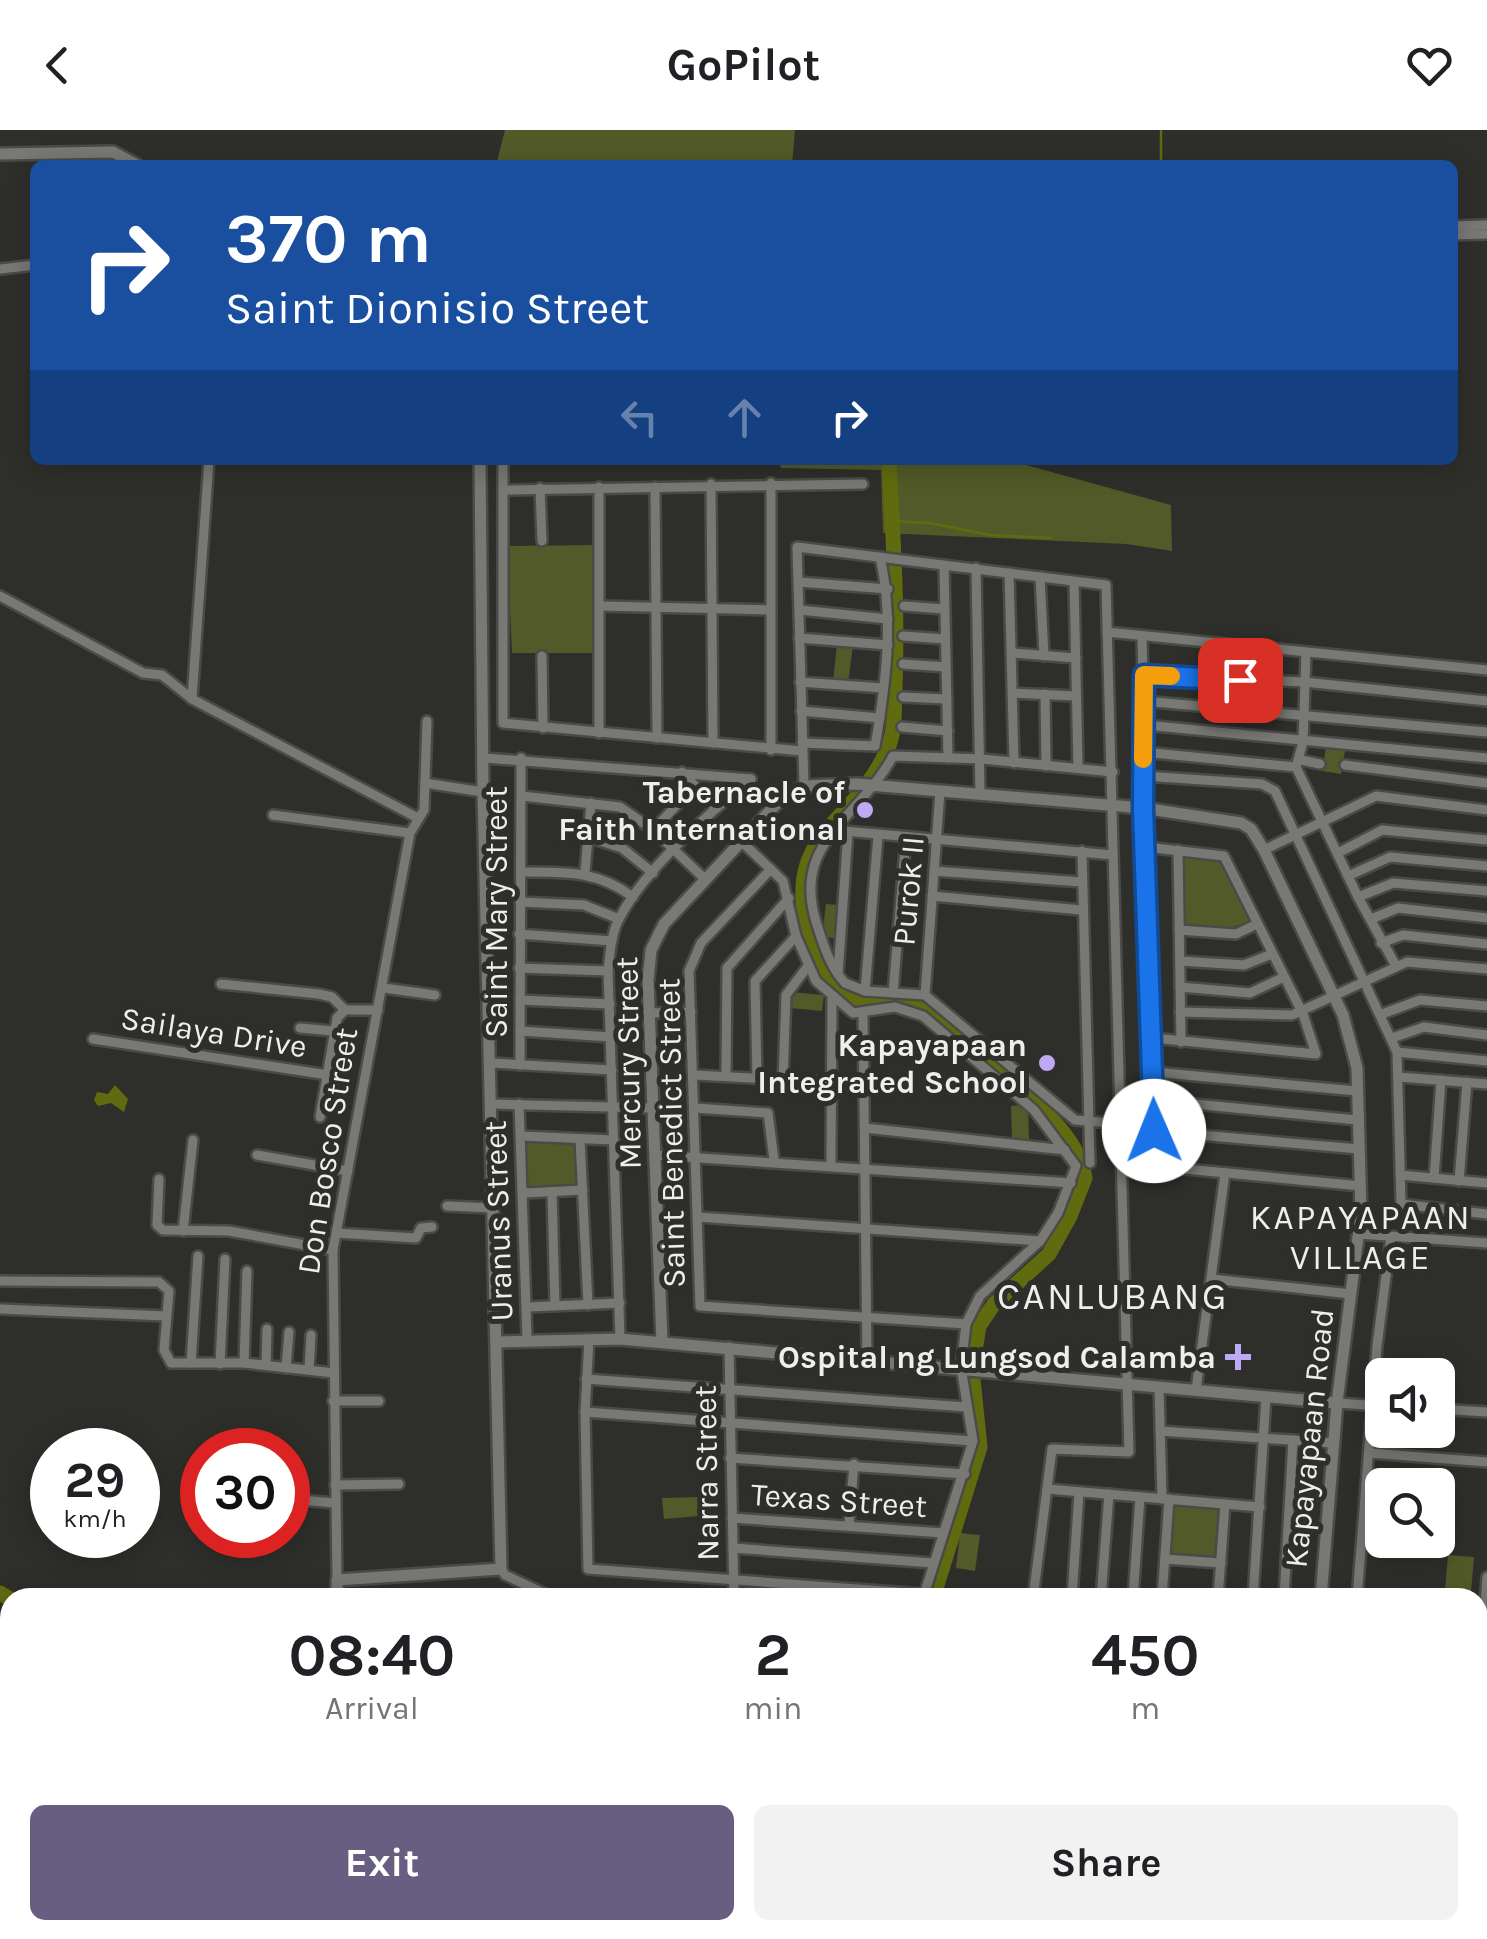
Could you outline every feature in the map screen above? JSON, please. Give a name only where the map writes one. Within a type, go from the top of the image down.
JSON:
[{"type":"street","points":[[0,154],[113,152],[128,160]]},
{"type":"street","points":[[1458,226],[1487,226]]},
{"type":"street","points":[[1458,235],[1487,234]]},
{"type":"street","points":[[0,269],[30,266]]},
{"type":"street","points":[[192,699],[210,465]]},
{"type":"street","points":[[480,465],[483,792],[501,1568],[505,1576],[532,1588]]},
{"type":"street","points":[[502,466],[503,723],[772,750],[875,746],[888,645],[888,589],[883,558]]},
{"type":"street","points":[[711,484],[713,743]]},
{"type":"street","points":[[771,484],[772,750]]},
{"type":"street","points":[[504,490],[863,484]]},
{"type":"street","points":[[599,487],[599,733]]},
{"type":"street","points":[[654,487],[657,738]]},
{"type":"street","points":[[540,488],[542,541]]},
{"type":"street","points":[[1034,1588],[1052,1449],[1128,1452],[1112,807],[1113,772],[1106,585],[797,547],[804,786],[866,785],[1112,807],[1143,808],[1242,823],[1251,829],[1264,850],[1294,832],[1376,796],[1487,810]]},
{"type":"street","points":[[944,565],[948,758]]},
{"type":"street","points":[[976,568],[980,794]]},
{"type":"street","points":[[1008,574],[1014,652],[1014,763]]},
{"type":"street","points":[[1040,578],[1044,656]]},
{"type":"street","points":[[799,582],[888,589]]},
{"type":"street","points":[[1074,582],[1078,767]]},
{"type":"street","points":[[0,596],[143,673],[162,675],[192,699],[416,817]]},
{"type":"street","points":[[601,606],[770,610]]},
{"type":"street","points":[[904,606],[944,609]]},
{"type":"street","points":[[800,610],[888,619]]},
{"type":"street","points":[[1108,632],[1487,670]]},
{"type":"street","points":[[903,636],[945,639]]},
{"type":"street","points":[[1142,637],[1143,808],[1155,1166],[1361,1186]]},
{"type":"street","points":[[799,638],[888,645]]},
{"type":"street","points":[[1014,652],[1076,658]]},
{"type":"street","points":[[1306,652],[1299,763],[1358,898],[1396,966]]},
{"type":"street","points":[[542,656],[543,728]]},
{"type":"street","points":[[902,664],[946,667]]},
{"type":"street","points":[[1144,675],[1304,682],[1487,702]]},
{"type":"street","points":[[800,682],[883,688]]},
{"type":"street","points":[[1012,693],[1076,696]]},
{"type":"street","points":[[1045,694],[1046,766]]},
{"type":"street","points":[[902,697],[947,699]]},
{"type":"street","points":[[1143,701],[1487,732]]},
{"type":"street","points":[[801,711],[880,718]]},
{"type":"street","name":"Don Bosco Street","points":[[337,1588],[333,1250],[410,833],[416,817],[424,810],[428,721]]},
{"type":"street","points":[[1145,726],[1487,758]]},
{"type":"street","points":[[902,727],[948,731]]},
{"type":"street","points":[[1143,752],[1320,764]]},
{"type":"street","points":[[1113,772],[982,758],[893,756],[866,785],[816,857],[809,890],[823,943],[838,975],[865,991],[925,995],[1075,1120],[1120,1124]]},
{"type":"street","points":[[484,758],[751,779],[652,872],[618,919],[612,941],[608,971],[620,1339]]},
{"type":"street","name":"Saint Mary Street","points":[[520,1065],[521,758]]},
{"type":"street","points":[[1345,765],[1487,783]]},
{"type":"street","points":[[682,772],[716,808]]},
{"type":"street","points":[[1144,776],[1266,785],[1275,791],[1397,1052],[1401,1204],[1487,1214]]},
{"type":"street","points":[[425,783],[483,792]]},
{"type":"street","points":[[654,830],[694,786]]},
{"type":"street","name":"Mercury Street","points":[[662,1342],[648,980],[656,937],[781,800],[804,786]]},
{"type":"street","name":"Purok II","points":[[925,995],[940,791]]},
{"type":"street","points":[[522,796],[620,808],[654,830],[706,878]]},
{"type":"street","points":[[585,872],[591,803]]},
{"type":"street","points":[[273,815],[410,833]]},
{"type":"street","points":[[833,830],[1114,855]]},
{"type":"street","points":[[1338,853],[1382,830],[1487,840]]},
{"type":"street","points":[[838,975],[848,832]]},
{"type":"street","points":[[865,991],[878,836]]},
{"type":"street","points":[[590,838],[622,848],[652,872]]},
{"type":"street","points":[[893,993],[906,838]]},
{"type":"street","points":[[742,842],[783,880],[796,936],[808,966],[832,998],[853,1013],[894,1007],[923,1016],[958,1049],[1010,1087],[1076,1166],[1040,1241],[980,1296],[966,1324],[966,1406],[973,1442],[926,1588]]},
{"type":"street","points":[[1146,847],[1224,856],[1303,1014],[1316,1054],[1153,1038]]},
{"type":"street","points":[[1178,850],[1181,1042]]},
{"type":"street","name":"Kapayapaan Road","points":[[1264,850],[1354,1046],[1358,1091],[1359,1234],[1337,1403],[1322,1588]]},
{"type":"street","points":[[1082,852],[1090,1163]]},
{"type":"street","points":[[1348,876],[1390,857],[1487,866]]},
{"type":"street","name":"Saint Benedict Street","points":[[772,868],[693,956],[691,1012],[700,1306],[866,1318]]},
{"type":"street","points":[[934,871],[1081,882]]},
{"type":"street","points":[[521,872],[585,872],[616,884],[633,897]]},
{"type":"street","points":[[1358,898],[1393,883],[1487,891]]},
{"type":"street","points":[[932,896],[1082,910]]},
{"type":"street","points":[[726,1076],[727,968],[788,898]]},
{"type":"street","points":[[520,902],[584,905],[618,919]]},
{"type":"street","points":[[1371,919],[1398,908],[1487,918]]},
{"type":"street","points":[[1179,930],[1236,934],[1258,924]]},
{"type":"street","points":[[520,934],[612,941]]},
{"type":"street","points":[[1381,942],[1403,935],[1487,944]]},
{"type":"street","points":[[757,1078],[755,981],[796,936]]},
{"type":"street","points":[[1180,961],[1244,965],[1272,954]]},
{"type":"street","points":[[1180,1012],[1303,1014],[1408,962],[1487,969]]},
{"type":"street","points":[[784,1081],[786,995],[808,966]]},
{"type":"street","points":[[519,968],[608,971]]},
{"type":"street","points":[[1180,987],[1250,993],[1284,977]]},
{"type":"street","points":[[221,984],[319,994],[332,997],[345,1010],[378,1010]]},
{"type":"street","points":[[384,988],[436,995]]},
{"type":"street","points":[[832,998],[832,1164]]},
{"type":"street","points":[[520,1000],[610,1004]]},
{"type":"street","points":[[1382,1014],[1420,1000],[1487,1006]]},
{"type":"street","points":[[320,1117],[333,1031],[345,1010]]},
{"type":"street","points":[[650,1014],[691,1012]]},
{"type":"street","points":[[863,1014],[867,1358]]},
{"type":"street","points":[[1392,1038],[1424,1027],[1487,1035]]},
{"type":"street","points":[[300,1028],[333,1031]]},
{"type":"street","points":[[520,1031],[611,1037]]},
{"type":"street","name":"Sailaya Drive","points":[[93,1039],[328,1075]]},
{"type":"street","points":[[1397,1052],[1487,1061]]},
{"type":"street","points":[[491,1063],[612,1070]]},
{"type":"street","points":[[1153,1072],[1358,1091]]},
{"type":"street","points":[[695,1075],[864,1084]]},
{"type":"street","points":[[1399,1077],[1487,1084]]},
{"type":"street","points":[[1434,1178],[1440,1080]]},
{"type":"street","points":[[1459,1180],[1466,1082]]},
{"type":"street","points":[[1154,1100],[1358,1120]]},
{"type":"street","points":[[492,1104],[652,1108]]},
{"type":"street","name":"Uranus Street","points":[[520,1104],[527,1338]]},
{"type":"street","points":[[695,1108],[768,1113],[774,1160]]},
{"type":"street","points":[[866,1128],[1066,1150]]},
{"type":"street","points":[[1154,1131],[1359,1149]]},
{"type":"street","points":[[520,1136],[614,1140]]},
{"type":"street","points":[[183,1231],[192,1140]]},
{"type":"street","points":[[580,1140],[588,1304]]},
{"type":"street","points":[[257,1155],[348,1171]]},
{"type":"street","points":[[656,1155],[864,1166],[1071,1183]]},
{"type":"street","points":[[1196,1390],[1225,1173]]},
{"type":"street","points":[[1400,1175],[1487,1183]]},
{"type":"street","points":[[159,1179],[158,1227],[259,1235],[333,1250]]},
{"type":"street","points":[[525,1193],[582,1190]]},
{"type":"street","points":[[552,1192],[555,1306]]},
{"type":"street","points":[[447,1206],[493,1208]]},
{"type":"street","points":[[698,1217],[1040,1241]]},
{"type":"street","points":[[336,1233],[416,1238],[421,1228],[432,1226]]},
{"type":"street","points":[[1359,1234],[1487,1243]]},
{"type":"street","points":[[1382,1358],[1391,1236]]},
{"type":"street","points":[[192,1363],[198,1256]]},
{"type":"street","points":[[220,1364],[225,1258]]},
{"type":"street","points":[[244,1363],[247,1272]]},
{"type":"street","points":[[1211,1279],[1351,1294]]},
{"type":"street","points":[[0,1281],[159,1282],[170,1290],[166,1360],[244,1363],[334,1373]]},
{"type":"street","points":[[528,1307],[620,1303]]},
{"type":"street","points":[[0,1309],[166,1316]]},
{"type":"street","points":[[866,1318],[966,1324]]},
{"type":"street","points":[[266,1365],[267,1328]]},
{"type":"street","points":[[286,1368],[288,1332]]},
{"type":"street","points":[[309,1370],[311,1335]]},
{"type":"street","points":[[496,1342],[527,1338],[662,1342],[1365,1405]]},
{"type":"street","points":[[588,1340],[588,1569],[828,1588]]},
{"type":"street","name":"Narra Street","points":[[729,1347],[734,1588]]},
{"type":"street","points":[[586,1379],[966,1406]]},
{"type":"street","points":[[1159,1387],[1166,1499],[1163,1588]]},
{"type":"street","points":[[1255,1588],[1266,1396]]},
{"type":"street","points":[[333,1401],[380,1401]]},
{"type":"street","points":[[1455,1410],[1487,1412]]},
{"type":"street","points":[[585,1412],[973,1442]]},
{"type":"street","points":[[1160,1431],[1333,1443]]},
{"type":"street","points":[[1285,1588],[1293,1440]]},
{"type":"street","points":[[1358,1588],[1370,1448]]},
{"type":"street","points":[[1369,1453],[1487,1462]]},
{"type":"street","points":[[730,1458],[965,1474]]},
{"type":"street","points":[[849,1524],[854,1464]]},
{"type":"street","points":[[335,1485],[398,1484]]},
{"type":"street","points":[[1048,1489],[1260,1507]]},
{"type":"street","points":[[1073,1588],[1079,1492]]},
{"type":"street","points":[[1102,1588],[1109,1494]]},
{"type":"street","points":[[1134,1588],[1140,1497]]},
{"type":"street","points":[[310,1501],[335,1503]]},
{"type":"street","points":[[1219,1588],[1225,1504]]},
{"type":"street","name":"Texas Street","points":[[732,1518],[943,1532]]},
{"type":"street","points":[[733,1548],[933,1564]]},
{"type":"street","points":[[1165,1558],[1221,1563]]},
{"type":"street","points":[[337,1580],[501,1568]]},
{"type":"shaded area","points":[[505,130],[795,130],[792,160],[497,160]]},
{"type":"shaded area","points":[[780,465],[1026,465],[1171,505],[1172,551],[1126,544],[883,533],[881,470]]},
{"type":"shaded area","points":[[597,545],[595,653],[512,653],[507,546]]},
{"type":"shaded area","points":[[837,645],[853,646],[848,683],[833,681]]},
{"type":"shaded area","points":[[1328,736],[1347,739],[1341,774],[1322,771]]},
{"type":"shaded area","points":[[1183,857],[1215,859],[1222,865],[1251,921],[1227,929],[1182,926]]},
{"type":"shaded area","points":[[826,904],[838,905],[835,938],[822,937]]},
{"type":"shaded area","points":[[790,992],[824,995],[822,1011],[789,1008]]},
{"type":"shaded area","points":[[115,1085],[128,1099],[124,1112],[111,1103],[98,1106],[94,1100],[97,1092],[108,1094]]},
{"type":"shaded area","points":[[1028,1105],[1029,1140],[1012,1141],[1011,1106]]},
{"type":"shaded area","points":[[524,1139],[578,1144],[577,1190],[526,1190]]},
{"type":"shaded area","points":[[1081,1179],[1086,1181],[1072,1220],[1049,1260],[1020,1282],[982,1325],[976,1364],[970,1363],[981,1315],[1013,1278],[1043,1254]]},
{"type":"shaded area","points":[[698,1497],[699,1516],[664,1519],[662,1498]]},
{"type":"shaded area","points":[[1173,1506],[1220,1510],[1216,1560],[1169,1556]]},
{"type":"shaded area","points":[[960,1533],[980,1535],[975,1571],[956,1568]]},
{"type":"shaded area","points":[[1474,1557],[1471,1588],[1445,1588],[1448,1558]]},
{"type":"waterway","points":[[1161,130],[1161,160]]},
{"type":"waterway","points":[[889,465],[896,631],[892,733],[873,775],[812,853],[804,875],[803,904],[810,940],[832,989],[844,998],[905,1003],[925,1010],[1036,1103],[1068,1139],[1085,1178],[1049,1254],[994,1304],[979,1326],[972,1369],[980,1447],[936,1588]]},
{"type":"waterway","points":[[892,521],[930,523],[990,535],[1051,538]]},
{"type":"slow traffic","points":[[1143,759],[1144,675],[1171,676]]},
{"type":"place","name":"Tabernacle of Faith International","points":[[865,810]]},
{"type":"place","name":"Kapayapaan Integrated School","points":[[1047,1063]]},
{"type":"place","name":"Ospital ng Lungsod Calamba","points":[[1238,1357]]},
{"type":"district","name":"KAPAYAPAAN VILLAGE","points":[[1361,1237]]},
{"type":"district","name":"CANLUBANG","points":[[1113,1296]]},
{"type":"route","points":[[1154,1131],[1143,808],[1144,675],[1240,680]]}]
